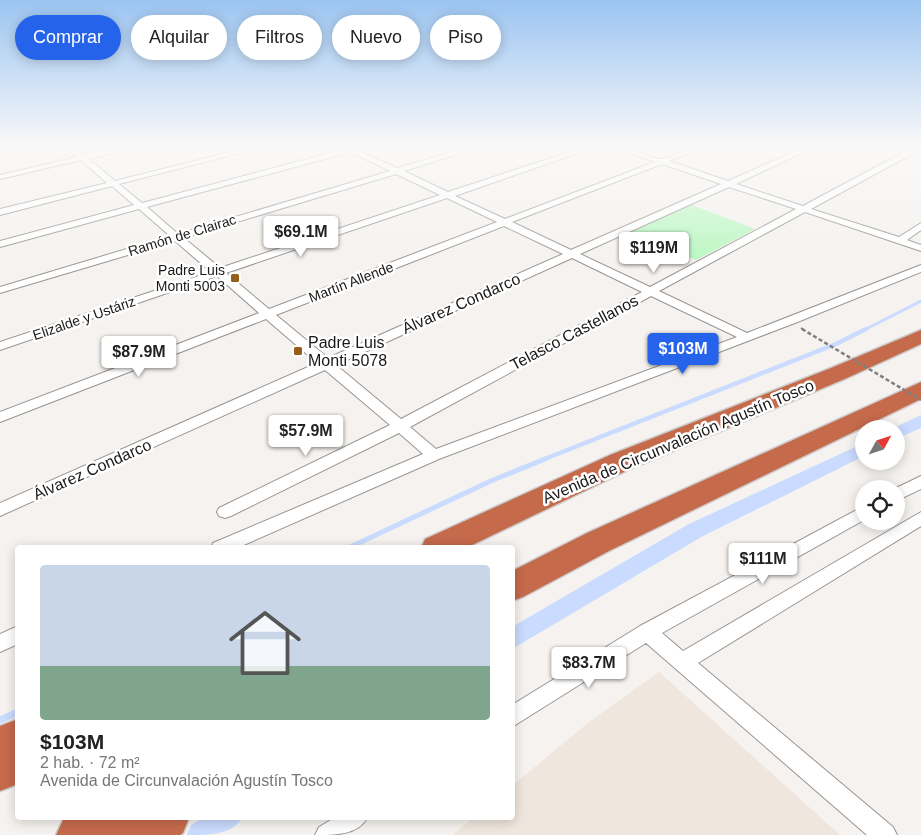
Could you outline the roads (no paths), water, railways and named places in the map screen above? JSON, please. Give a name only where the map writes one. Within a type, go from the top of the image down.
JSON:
[{"type":"highway","points":[[620,462],[720,406],[839,359],[921,320]]},
{"type":"highway","name":"Avenida de Circunvalación Agustín Tosco","points":[[442,545],[620,462],[839,373],[921,336]]},
{"type":"highway","points":[[515,585],[606,538],[921,390]]},
{"type":"highway","points":[[894,420],[921,407]]},
{"type":"highway","points":[[696,497],[828,451],[855,439]]},
{"type":"highway","points":[[437,545],[464,534]]},
{"type":"highway","points":[[515,590],[540,572]]},
{"type":"highway","points":[[0,747],[15,740]]},
{"type":"highway","points":[[0,771],[15,764]]},
{"type":"highway","points":[[78,835],[104,820]]},
{"type":"highway","points":[[140,835],[165,820]]},
{"type":"street","points":[[0,212],[110,185]]},
{"type":"street","points":[[115,185],[434,455]]},
{"type":"street","points":[[0,244],[216,185]]},
{"type":"street","name":"Ramón de Clairac","points":[[0,290],[349,185]]},
{"type":"street","points":[[424,185],[746,337]]},
{"type":"street","name":"Elizalde y Ustáriz","points":[[0,346],[479,185]]},
{"type":"street","name":"Martín Allende","points":[[0,417],[603,185]]},
{"type":"street","name":"Álvarez Condarco","points":[[0,510],[723,185]]},
{"type":"street","points":[[733,185],[921,248]]},
{"type":"street","name":"Telasco Castellanos","points":[[224,512],[336,459],[400,426],[848,185]]},
{"type":"street","points":[[900,241],[921,226]]},
{"type":"street","points":[[226,545],[434,455],[791,321],[921,268]]},
{"type":"street","points":[[905,490],[921,482]]},
{"type":"street","points":[[515,715],[648,632],[855,517]]},
{"type":"street","points":[[682,662],[921,518]]},
{"type":"street","points":[[648,632],[885,835]]},
{"type":"street","points":[[0,643],[15,636]]},
{"type":"street","points":[[327,835],[352,820]]},
{"type":"waterway","points":[[864,330],[921,301]]},
{"type":"waterway","points":[[542,460],[836,344],[864,330]]},
{"type":"waterway","points":[[905,429],[921,421]]},
{"type":"waterway","points":[[515,637],[696,530],[855,453]]},
{"type":"waterway","points":[[354,545],[493,480],[545,459]]},
{"type":"waterway","points":[[0,720],[15,713]]},
{"type":"waterway","points":[[201,835],[225,820]]},
{"type":"place","name":"Padre Luis Monti 5003","points":[[235,278]]},
{"type":"place","name":"Padre Luis Monti 5078","points":[[298,351]]}]
